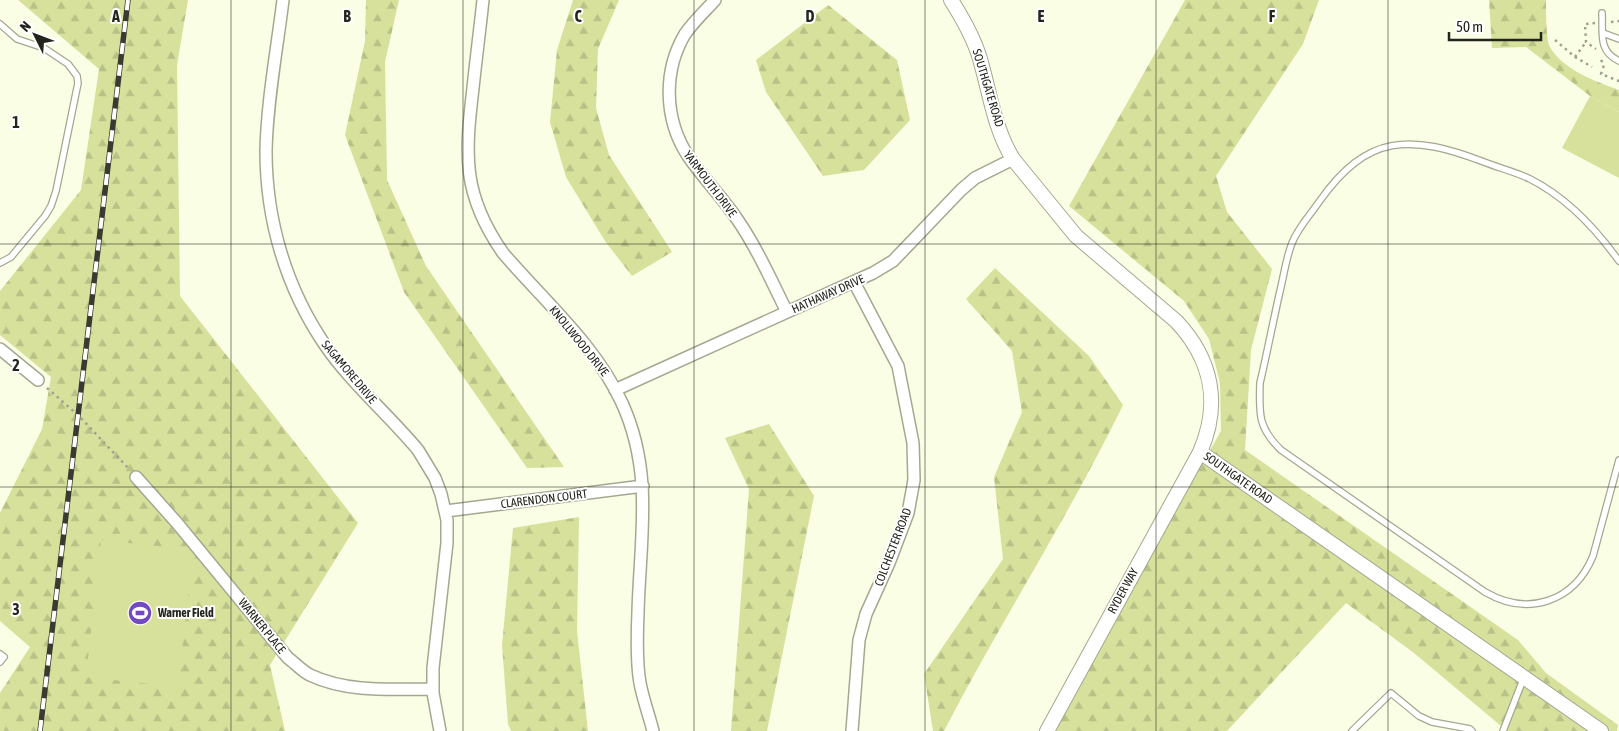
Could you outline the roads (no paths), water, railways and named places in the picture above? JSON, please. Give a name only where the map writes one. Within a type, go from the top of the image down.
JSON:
[{"type":"street","name":"SAGAMORE DRIVE","points":[[283,0],[266,150],[267,185],[272,219],[280,252],[292,285],[307,316],[325,345],[349,375],[418,450],[435,478],[447,520],[447,544],[433,668],[433,689],[440,731]]},
{"type":"street","name":"KNOLLWOOD DRIVE","points":[[483,0],[467,136],[468,171],[477,206],[484,222],[503,253],[580,338],[596,359],[616,390],[632,428],[639,453],[644,510],[638,612],[640,682],[652,731]]},
{"type":"street","name":"YARMOUTH DRIVE","points":[[715,0],[693,24],[676,54],[672,66],[669,89],[670,113],[682,146],[695,166],[736,218],[756,250],[786,312]]},
{"type":"street","name":"SOUTHGATE ROAD","points":[[951,0],[971,35],[980,59],[992,110],[1007,149],[1013,159],[1076,236],[1176,322],[1192,341],[1207,373],[1211,396],[1209,424],[1200,452],[1601,731]]},
{"type":"street","name":"HATHAWAY DRIVE","points":[[616,390],[873,273],[893,261],[960,190],[975,178],[1013,159]]},
{"type":"street","name":"COLCHESTER ROAD","points":[[852,731],[858,640],[866,614],[889,563],[908,513],[914,480],[913,443],[898,366],[854,282]]},
{"type":"street","points":[[0,349],[38,380]]},
{"type":"street","name":"RYDER WAY","points":[[1047,731],[1200,452]]},
{"type":"street","name":"WARNER PLACE","points":[[136,477],[177,523],[288,658],[309,674],[341,686],[376,689],[433,689]]},
{"type":"street","name":"CLARENDON COURT","points":[[446,512],[643,486]]},
{"type":"lane","points":[[1602,13],[1604,50],[1611,57],[1619,61]]},
{"type":"lane","points":[[0,24],[17,39],[44,48],[68,64],[77,76],[78,83],[51,206],[11,257],[0,263]]},
{"type":"lane","points":[[1603,33],[1619,39]]},
{"type":"lane","points":[[1619,261],[1605,242],[1571,207],[1529,179],[1467,155],[1440,147],[1407,144],[1391,145],[1375,151],[1348,168],[1333,182],[1292,243],[1260,383],[1260,405],[1262,423],[1268,437],[1281,450],[1485,592],[1495,598],[1513,604],[1532,604],[1548,601],[1567,592],[1580,579],[1593,556],[1619,460]]},
{"type":"lane","points":[[0,654],[4,658],[0,662]]},
{"type":"lane","points":[[1503,731],[1524,677]]},
{"type":"lane","points":[[1352,731],[1391,693],[1425,719],[1472,731]]},
{"type":"railway","points":[[40,731],[128,0]]},
{"type":"place","name":"Warner Field","points":[[140,613]]}]
